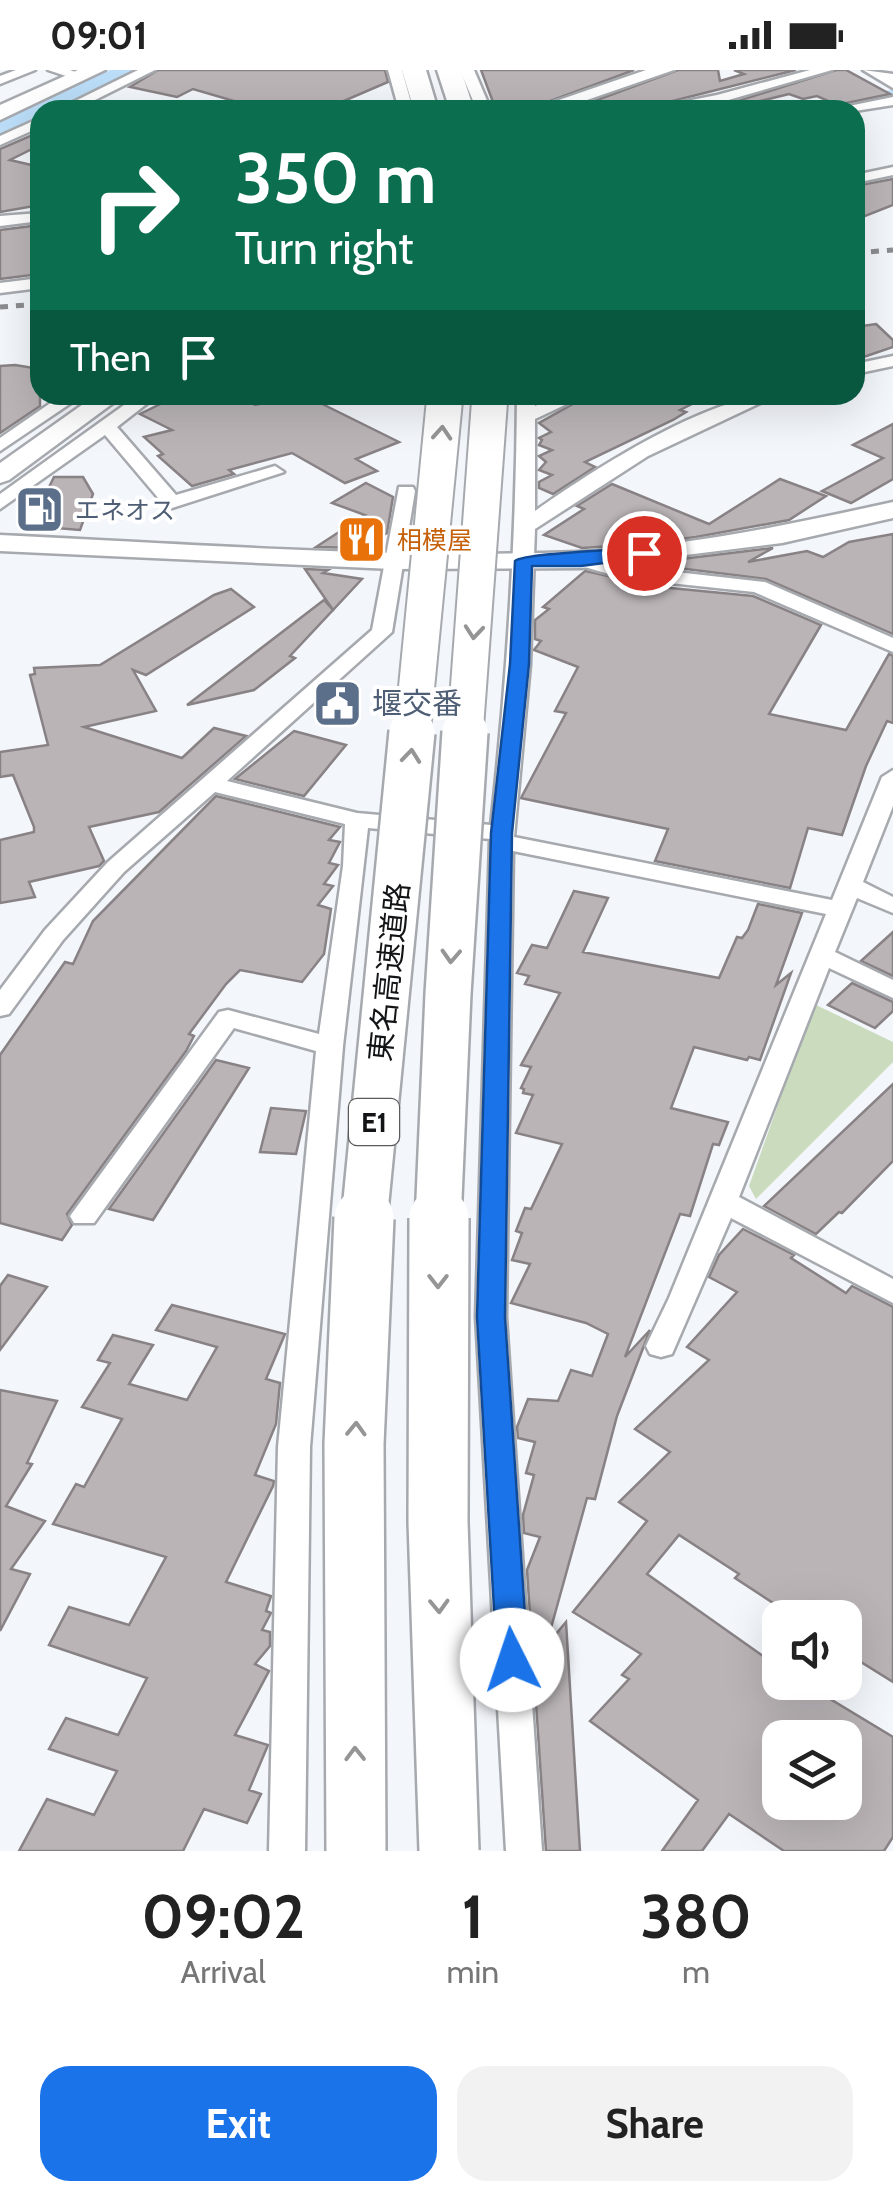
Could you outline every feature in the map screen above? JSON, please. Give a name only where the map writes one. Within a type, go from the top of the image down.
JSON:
[{"type":"highway","points":[[414,70],[423,100]]},
{"type":"highway","points":[[449,70],[459,100]]},
{"type":"highway","name":"東名高速道路","points":[[356,1851],[352,1532],[365,1202],[432,566],[444,405]]},
{"type":"highway","name":"東名高速道路","points":[[449,1851],[436,1527],[439,1193],[456,855],[514,405]]},
{"type":"main road","points":[[0,114],[88,73]]},
{"type":"street","points":[[0,80],[28,70]]},
{"type":"street","points":[[55,70],[88,73]]},
{"type":"street","points":[[86,100],[148,70]]},
{"type":"street","points":[[395,70],[403,100]]},
{"type":"street","points":[[467,70],[480,100]]},
{"type":"street","points":[[570,100],[665,70]]},
{"type":"street","points":[[712,100],[825,70]]},
{"type":"street","points":[[870,70],[893,84]]},
{"type":"street","points":[[865,105],[893,101]]},
{"type":"street","points":[[0,140],[30,126]]},
{"type":"street","points":[[865,176],[893,171]]},
{"type":"street","points":[[0,221],[30,218]]},
{"type":"street","points":[[0,288],[30,285]]},
{"type":"street","points":[[865,368],[893,361]]},
{"type":"street","points":[[0,446],[59,405]]},
{"type":"street","points":[[0,475],[98,405]]},
{"type":"street","points":[[0,503],[135,405]]},
{"type":"street","points":[[514,405],[526,527],[519,664],[502,837],[491,1317],[524,1851]]},
{"type":"street","points":[[526,527],[594,477],[660,440],[744,405]]},
{"type":"street","points":[[106,425],[172,502],[274,472]]},
{"type":"street","points":[[0,1008],[54,935],[116,867],[382,632],[406,491]]},
{"type":"street","points":[[0,543],[393,562],[581,560],[782,534],[893,510]]},
{"type":"street","points":[[581,560],[623,572],[758,586],[893,646]]},
{"type":"street","points":[[661,1346],[893,777]]},
{"type":"street","points":[[207,783],[357,820],[502,837],[893,906]]},
{"type":"street","points":[[287,1851],[294,1448],[330,1046],[355,866],[357,820]]},
{"type":"street","points":[[822,955],[893,990]]},
{"type":"street","points":[[84,1216],[228,1018],[330,1046]]},
{"type":"street","points":[[723,1201],[893,1292]]},
{"type":"green space","points":[[814,1004],[893,1042],[893,1062],[756,1199],[749,1186]]},
{"type":"water","points":[[110,70],[136,70],[77,100],[45,100]]},
{"type":"water","points":[[30,107],[30,121],[0,136],[0,121]]},
{"type":"building","points":[[158,70],[385,70],[388,82],[346,100],[231,100],[193,89],[177,97],[130,87]]},
{"type":"building","points":[[481,70],[634,70],[553,100],[492,100]]},
{"type":"building","points":[[678,70],[718,70],[720,81],[744,74],[734,70],[796,70],[677,100],[597,100]]},
{"type":"building","points":[[836,70],[846,70],[890,94],[861,100],[826,100],[817,96],[803,99],[789,94],[741,100]]},
{"type":"building","points":[[30,136],[30,150],[10,160],[30,165],[30,207],[0,212],[0,149]]},
{"type":"building","points":[[893,179],[893,205],[865,216],[865,184]]},
{"type":"building","points":[[30,226],[30,275],[0,279],[0,230]]},
{"type":"building","points":[[876,324],[893,340],[893,347],[865,357],[865,326]]},
{"type":"building","points":[[0,366],[30,367],[30,405],[40,406],[0,433]]},
{"type":"building","points":[[158,405],[324,405],[399,442],[356,459],[377,471],[345,483],[292,453],[229,470],[234,474],[192,486],[158,456],[163,454],[144,437],[172,430],[140,414]]},
{"type":"building","points":[[571,405],[690,405],[673,420],[585,462],[595,467],[553,494],[539,488],[539,482],[552,475],[539,470],[546,462],[539,456],[552,450],[539,445],[539,438],[551,432],[539,423]]},
{"type":"building","points":[[893,424],[893,479],[851,503],[822,491],[883,458],[853,445]]},
{"type":"building","points":[[54,477],[83,477],[93,494],[80,530],[30,526]]},
{"type":"building","points":[[780,479],[826,496],[789,520],[696,537],[665,541],[645,533],[626,545],[582,548],[544,535],[584,509],[577,506],[612,484],[709,524]]},
{"type":"building","points":[[366,483],[393,497],[387,533],[361,548],[316,547],[365,515],[332,503]]},
{"type":"building","points":[[893,534],[893,634],[766,579],[670,567],[673,560],[773,548],[748,562],[807,551],[823,557],[849,542]]},
{"type":"building","points":[[305,569],[328,570],[323,573],[362,579],[333,610]]},
{"type":"building","points":[[585,571],[660,587],[753,596],[821,625],[769,714],[846,730],[889,654],[893,656],[893,723],[887,721],[866,766],[842,835],[808,828],[790,888],[655,861],[668,829],[521,798],[566,713],[555,711],[578,667],[534,650],[541,641],[535,639],[535,620],[549,609],[543,607]]},
{"type":"building","points":[[231,589],[254,607],[146,675],[133,670],[156,711],[84,727],[182,758],[214,728],[246,736],[159,812],[89,827],[104,861],[99,866],[29,882],[35,897],[0,903],[0,840],[34,832],[34,827],[13,775],[0,777],[0,752],[48,745],[30,675],[35,674],[34,668],[100,665],[214,595]]},
{"type":"building","points":[[324,600],[333,610],[290,656],[295,658],[254,690],[187,705]]},
{"type":"building","points":[[294,731],[346,745],[304,796],[235,779]]},
{"type":"building","points":[[216,796],[340,827],[329,840],[340,842],[329,863],[338,865],[324,884],[333,886],[318,905],[331,909],[324,954],[302,982],[240,970],[226,984],[189,1034],[194,1036],[186,1051],[67,1214],[72,1225],[62,1240],[0,1223],[0,1055],[65,962],[73,964],[93,921]]},
{"type":"building","points":[[574,891],[608,898],[583,952],[719,978],[737,937],[742,938],[748,930],[758,904],[802,913],[776,985],[791,973],[760,1060],[694,1047],[671,1108],[728,1122],[719,1145],[713,1144],[690,1216],[680,1214],[625,1357],[650,1330],[617,1416],[595,1499],[587,1498],[546,1646],[566,1622],[580,1851],[546,1851],[527,1570],[540,1537],[524,1533],[523,1515],[534,1475],[526,1473],[535,1442],[518,1438],[517,1427],[528,1399],[558,1401],[571,1370],[592,1376],[608,1334],[586,1323],[511,1303],[530,1264],[512,1260],[522,1233],[516,1231],[562,1144],[516,1133],[533,1095],[523,1093],[521,1088],[531,1067],[521,1065],[560,993],[525,984],[529,976],[517,973],[532,945],[547,948]]},
{"type":"building","points":[[893,932],[893,976],[861,961]]},
{"type":"building","points":[[852,983],[893,1002],[893,1011],[875,1028],[828,1005]]},
{"type":"building","points":[[216,1060],[249,1068],[153,1220],[109,1209]]},
{"type":"building","points":[[893,1084],[893,1161],[842,1213],[816,1234],[764,1206]]},
{"type":"building","points":[[271,1108],[306,1111],[296,1154],[260,1152]]},
{"type":"building","points":[[743,1229],[794,1255],[791,1258],[846,1293],[852,1286],[893,1307],[893,1682],[862,1663],[862,1600],[769,1600],[735,1578],[739,1574],[679,1535],[647,1574],[762,1655],[762,1700],[832,1700],[893,1737],[893,1837],[884,1851],[784,1851],[729,1814],[702,1851],[662,1851],[698,1800],[590,1721],[629,1679],[622,1675],[641,1654],[573,1612],[647,1521],[619,1502],[670,1452],[635,1429],[709,1360],[687,1347],[737,1292],[709,1277],[719,1255]]},
{"type":"building","points":[[8,1275],[47,1287],[0,1350],[0,1286]]},
{"type":"building","points":[[172,1305],[285,1334],[266,1379],[280,1383],[276,1424],[255,1475],[274,1481],[273,1486],[226,1582],[271,1596],[266,1611],[271,1613],[262,1630],[270,1632],[270,1646],[255,1664],[269,1671],[235,1735],[268,1745],[249,1790],[261,1794],[247,1823],[204,1809],[183,1851],[19,1851],[47,1799],[94,1815],[117,1771],[49,1749],[66,1718],[118,1735],[147,1678],[49,1645],[69,1607],[129,1625],[166,1557],[53,1524],[76,1484],[84,1487],[122,1419],[82,1407],[110,1363],[98,1360],[113,1335],[153,1345],[129,1384],[187,1400],[217,1347],[156,1330]]},
{"type":"building","points":[[0,1390],[57,1401],[27,1463],[32,1464],[6,1506],[45,1521],[11,1569],[30,1574],[0,1631]]},
{"type":"waterway","points":[[842,100],[893,95]]},
{"type":"railway","points":[[865,252],[893,250]]},
{"type":"railway","points":[[0,307],[30,305]]},
{"type":"place","name":"エネオス","points":[[40,510]]},
{"type":"place","name":"相模屋","points":[[362,540]]},
{"type":"place","name":"堰交番","points":[[337,703]]},
{"type":"route","points":[[512,1660],[491,1317],[502,833],[519,664],[524,561],[644,553]]}]
